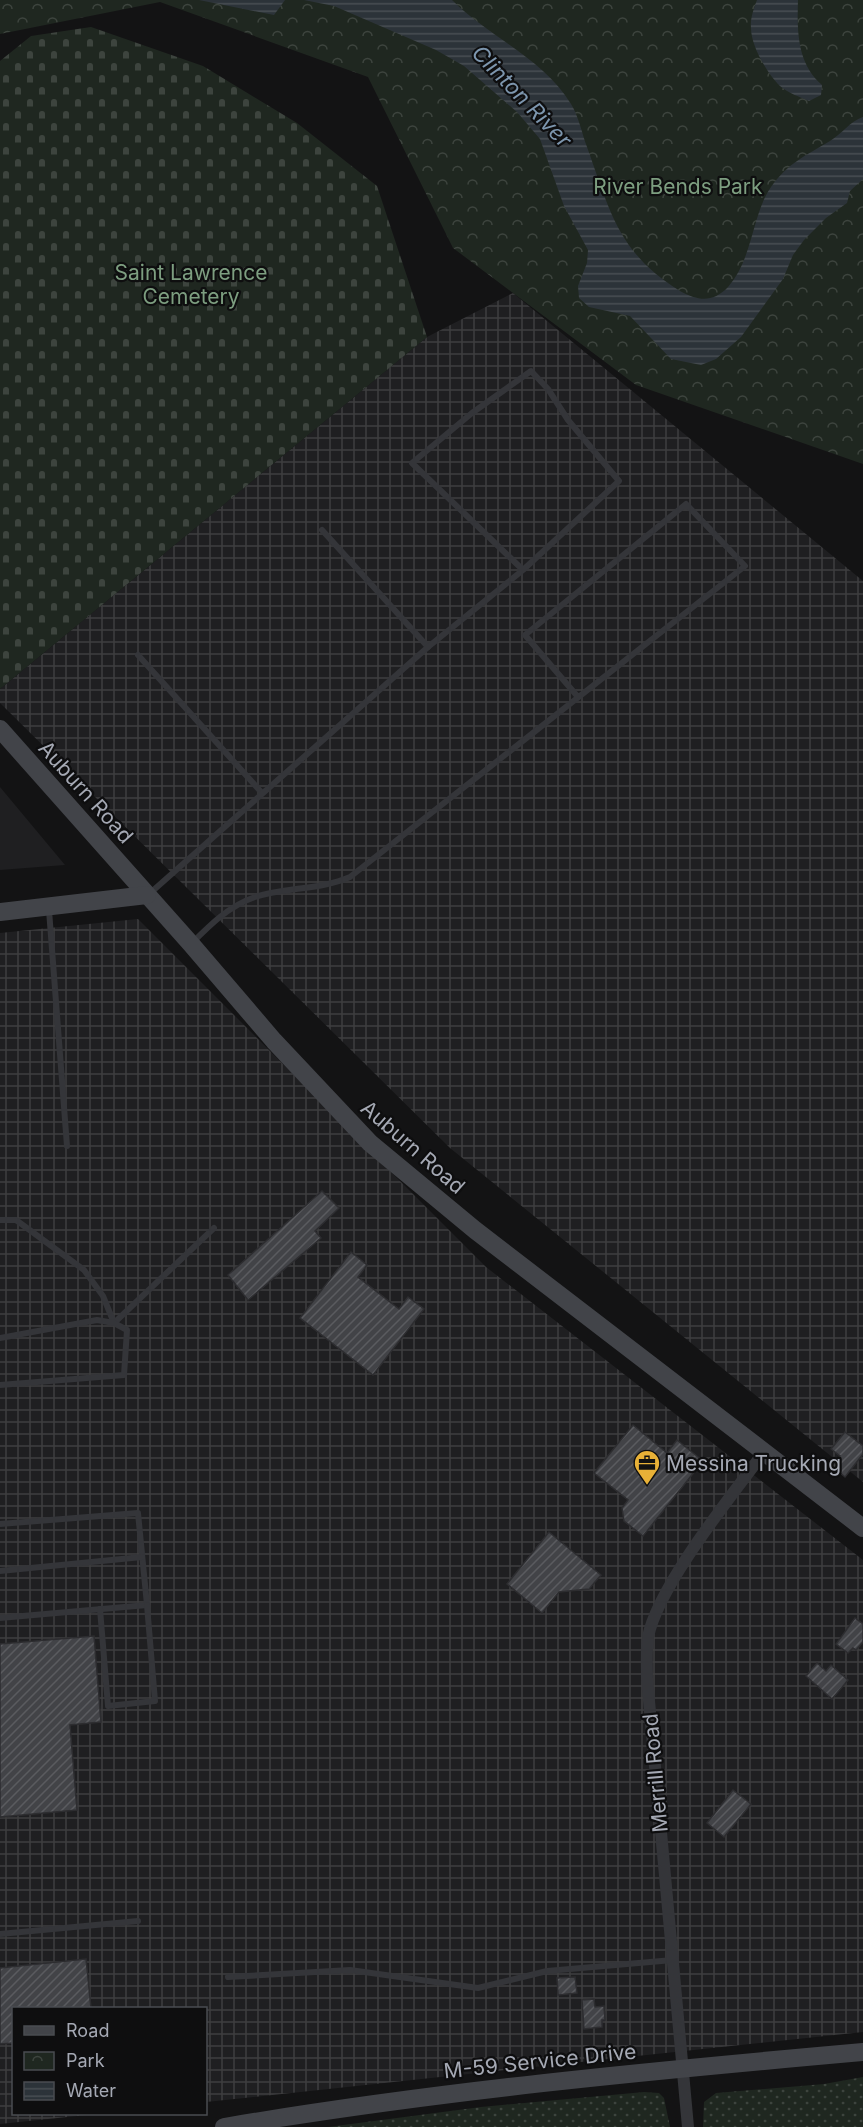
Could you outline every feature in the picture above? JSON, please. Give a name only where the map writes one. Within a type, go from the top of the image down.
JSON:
[{"type":"street","name":"Auburn Road","points":[[0,729],[326,1099],[405,1174],[863,1528]]},
{"type":"street","points":[[0,912],[147,895]]},
{"type":"street","name":"Merrill Road","points":[[688,2127],[647,1678],[649,1636],[659,1608],[678,1575],[764,1452]]},
{"type":"street","name":"M-59 Service Drive","points":[[224,2127],[403,2099],[683,2068],[863,2052]]},
{"type":"lane","points":[[147,895],[428,647],[523,570],[619,482],[568,420],[548,389],[531,371],[472,413],[412,463],[523,570]]},
{"type":"lane","points":[[191,944],[221,915],[254,897],[334,884],[350,877],[745,566],[686,504],[525,635],[578,697]]},
{"type":"lane","points":[[322,530],[428,647]]},
{"type":"lane","points":[[138,655],[262,793]]},
{"type":"lane","points":[[49,906],[67,1146]]},
{"type":"lane","points":[[0,1220],[16,1220],[84,1270],[103,1296],[114,1323]]},
{"type":"lane","points":[[114,1323],[214,1228]]},
{"type":"lane","points":[[0,1338],[97,1320],[114,1323],[127,1330],[124,1375],[0,1384]]},
{"type":"lane","points":[[0,1524],[138,1513],[156,1701],[108,1706],[100,1609]]},
{"type":"lane","points":[[0,1571],[142,1557]]},
{"type":"lane","points":[[0,1617],[147,1605]]},
{"type":"lane","points":[[0,1934],[138,1921]]},
{"type":"lane","points":[[228,1977],[280,1972],[350,1971],[478,1988],[547,1971],[673,1960]]},
{"type":"shaded area","points":[[513,293],[863,581],[863,1482],[450,1148],[0,703],[0,689],[427,337]]},
{"type":"shaded area","points":[[0,787],[65,865],[0,870]]},
{"type":"shaded area","points":[[138,919],[486,1267],[863,1560],[863,2032],[207,2102],[207,2007],[12,2007],[12,2115],[86,2115],[0,2124],[0,933]]},
{"type":"green space","name":"River Bends Park","points":[[0,0],[863,0],[863,464],[636,385],[453,248],[368,77],[160,2],[0,34]]},
{"type":"green space","name":"Saint Lawrence Cemetery","points":[[91,27],[203,66],[297,123],[377,186],[427,337],[0,689],[0,61],[31,36]]},
{"type":"green space","points":[[863,2077],[863,2127],[703,2127],[704,2102],[716,2093],[824,2084]]},
{"type":"green space","points":[[644,2092],[659,2093],[664,2098],[670,2127],[328,2127],[481,2107]]},
{"type":"water","points":[[199,0],[285,0],[274,15]]},
{"type":"water","name":"Clinton River","points":[[304,0],[452,0],[482,26],[531,61],[560,88],[576,114],[610,211],[629,246],[659,277],[693,297],[705,299],[717,296],[736,276],[748,250],[765,198],[777,179],[798,161],[863,117],[863,179],[850,191],[847,203],[826,218],[804,240],[793,255],[783,279],[741,337],[716,359],[701,365],[671,359],[630,316],[589,307],[579,298],[578,286],[587,263],[588,250],[564,206],[540,139],[517,112],[464,66],[436,50],[334,6]]},
{"type":"water","points":[[757,0],[798,0],[800,46],[808,67],[822,85],[821,95],[809,101],[794,95],[780,86],[770,74],[757,51],[752,35],[751,21]]},
{"type":"building","points":[[322,1191],[339,1208],[315,1231],[321,1238],[248,1300],[228,1275]]},
{"type":"building","points":[[351,1252],[367,1265],[358,1277],[399,1309],[408,1297],[424,1309],[373,1375],[300,1318]]},
{"type":"building","name":"Messina Trucking","points":[[633,1425],[667,1453],[677,1440],[703,1461],[643,1536],[624,1521],[622,1508],[628,1500],[594,1473]]},
{"type":"building","points":[[845,1432],[863,1446],[863,1454],[845,1477],[832,1466],[840,1456],[831,1449]]},
{"type":"building","points":[[549,1532],[601,1575],[589,1589],[559,1592],[542,1613],[507,1584]]},
{"type":"building","points":[[855,1618],[863,1624],[863,1642],[856,1650],[853,1648],[848,1653],[836,1644]]},
{"type":"building","points":[[94,1636],[101,1722],[70,1725],[77,1810],[0,1817],[0,1644]]},
{"type":"building","points":[[817,1663],[826,1671],[831,1665],[848,1680],[832,1699],[806,1676]]},
{"type":"building","points":[[733,1790],[751,1804],[724,1837],[707,1823]]},
{"type":"building","points":[[86,1959],[91,2007],[12,2007],[12,2043],[0,2044],[0,1968]]},
{"type":"building","points":[[575,1977],[577,1993],[558,1995],[557,1978]]},
{"type":"building","points":[[594,1999],[595,2007],[604,2006],[605,2020],[602,2020],[602,2027],[584,2029],[582,2000]]},
{"type":"place","name":"Messina Trucking","points":[[647,1486]]}]
